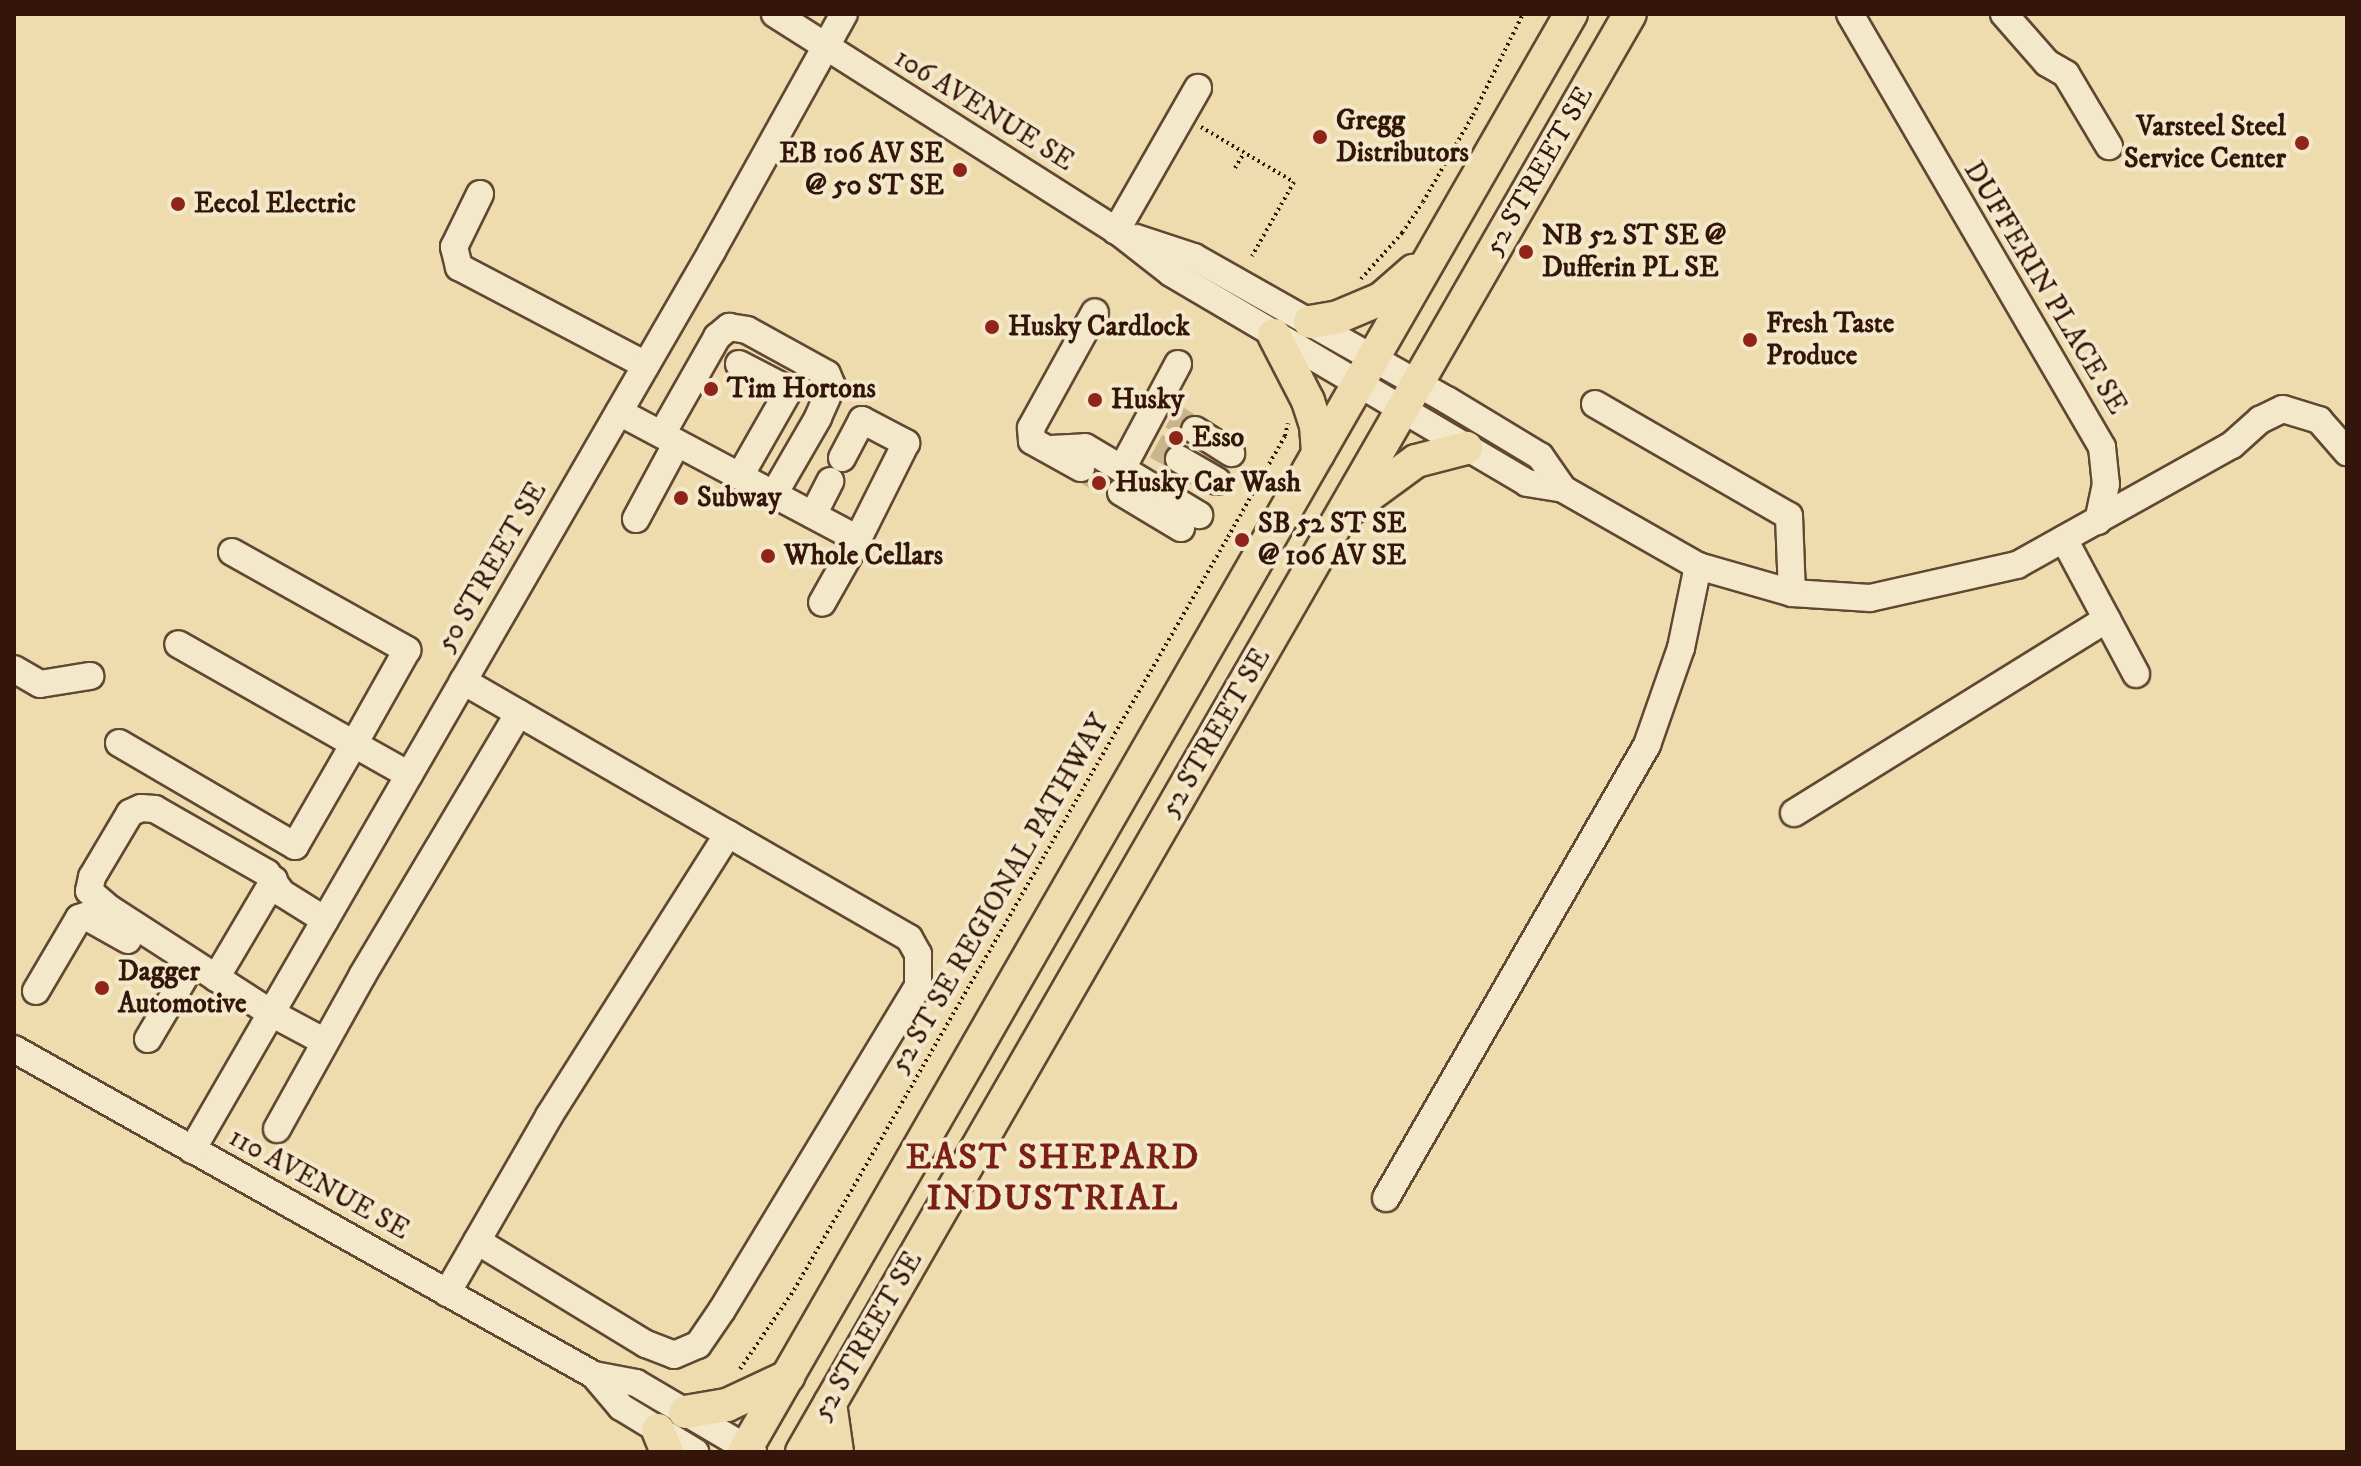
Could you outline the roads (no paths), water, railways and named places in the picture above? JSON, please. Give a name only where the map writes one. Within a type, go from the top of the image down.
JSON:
[{"type":"main road","name":"52 STREET SE","points":[[748,1451],[1571,14]]},
{"type":"main road","name":"52 STREET SE","points":[[802,1452],[1630,14]]},
{"type":"main road","points":[[1310,322],[1338,317],[1381,299],[1434,253]]},
{"type":"main road","points":[[1274,335],[1308,401],[1316,425],[1318,454]]},
{"type":"main road","points":[[1340,517],[1416,461],[1466,448]]},
{"type":"main road","points":[[685,1412],[727,1405],[789,1376]]},
{"type":"main road","points":[[830,1403],[837,1452]]},
{"type":"street","name":"106 AVENUE SE","points":[[775,14],[1118,232],[1171,273],[1274,335],[1366,371],[1409,396]]},
{"type":"street","name":"50 STREET SE","points":[[192,1150],[646,365],[844,14]]},
{"type":"street","name":"DUFFERIN PLACE SE","points":[[1850,14],[2102,447],[2106,484],[2098,521]]},
{"type":"street","points":[[2004,14],[2047,63],[2066,74],[2109,146]]},
{"type":"street","points":[[1118,232],[1198,88]]},
{"type":"street","points":[[480,194],[454,247],[459,267],[646,365]]},
{"type":"street","name":"106 AVENUE SE","points":[[1118,232],[1194,257],[1310,322],[1366,371]]},
{"type":"street","points":[[1081,468],[1032,441],[1031,428],[1095,312]]},
{"type":"street","points":[[636,519],[669,438],[717,337],[729,327],[747,330],[827,374],[832,386],[818,418],[774,494]]},
{"type":"street","points":[[739,364],[789,390],[740,476]]},
{"type":"street","points":[[1121,480],[1148,441],[1164,410],[1178,364]]},
{"type":"street","points":[[1409,396],[1466,448],[1527,483],[1563,489],[1698,566],[1792,593],[1870,598],[2017,565],[2232,445],[2260,420],[2283,409],[2319,420],[2347,452]]},
{"type":"street","points":[[1409,396],[1540,456],[1563,489]]},
{"type":"street","points":[[1595,404],[1789,516],[1792,593]]},
{"type":"street","points":[[619,412],[858,539]]},
{"type":"street","points":[[822,603],[906,443],[862,420],[842,458]]},
{"type":"street","points":[[1195,430],[1231,453]]},
{"type":"street","points":[[1051,449],[1085,447],[1121,480],[1190,521]]},
{"type":"street","points":[[1179,459],[1217,481]]},
{"type":"street","points":[[813,515],[830,481]]},
{"type":"street","points":[[2064,539],[2136,674]]},
{"type":"street","points":[[119,743],[295,846],[407,650],[232,552]]},
{"type":"street","points":[[1386,1198],[1647,745],[1681,648],[1698,566]]},
{"type":"street","points":[[1794,813],[2107,619]]},
{"type":"street","points":[[178,644],[409,775]]},
{"type":"street","points":[[14,669],[40,684],[90,676]]},
{"type":"street","points":[[463,681],[909,938],[918,954],[918,986],[698,1345],[674,1355],[646,1344],[477,1241]]},
{"type":"street","points":[[277,1129],[519,713]]},
{"type":"street","points":[[190,969],[89,891],[92,877],[130,813],[141,808],[155,809],[214,841],[274,880],[282,893],[325,920]]},
{"type":"street","points":[[447,1293],[549,1116],[728,834]]},
{"type":"street","points":[[216,978],[274,880]]},
{"type":"street","points":[[36,991],[70,929],[79,918],[85,916],[190,969],[216,978],[325,1042]]},
{"type":"street","points":[[148,1039],[190,969]]},
{"type":"street","name":"110 AVENUE SE","points":[[14,1049],[594,1375],[636,1383],[748,1451]]},
{"type":"street","name":"110 AVENUE SE","points":[[594,1375],[621,1407],[663,1441],[695,1452]]},
{"type":"tunnel","points":[[1172,416],[1195,430]]},
{"type":"tunnel","points":[[1156,446],[1179,459]]},
{"type":"tunnel","points":[[1081,468],[1121,492]]},
{"type":"place","name":"Gregg Distributors","points":[[1320,137]]},
{"type":"place","name":"Varsteel Steel Service Center","points":[[2302,143]]},
{"type":"place","name":"EB 106 AV SE @ 50 ST SE","points":[[960,170]]},
{"type":"place","name":"Eecol Electric","points":[[178,204]]},
{"type":"place","name":"NB 52 ST SE @ Dufferin PL SE","points":[[1526,252]]},
{"type":"place","name":"Husky Cardlock","points":[[992,327]]},
{"type":"place","name":"Fresh Taste Produce","points":[[1750,340]]},
{"type":"place","name":"Tim Hortons","points":[[711,389]]},
{"type":"place","name":"Husky","points":[[1095,400]]},
{"type":"place","name":"Esso","points":[[1176,438]]},
{"type":"place","name":"Husky Car Wash","points":[[1099,483]]},
{"type":"place","name":"Subway","points":[[681,498]]},
{"type":"place","name":"SB 52 ST SE @ 106 AV SE","points":[[1242,540]]},
{"type":"place","name":"Whole Cellars","points":[[768,556]]},
{"type":"place","name":"Dagger Automotive","points":[[102,988]]},
{"type":"district","name":"EAST SHEPARD INDUSTRIAL","points":[[1053,1178]]}]
